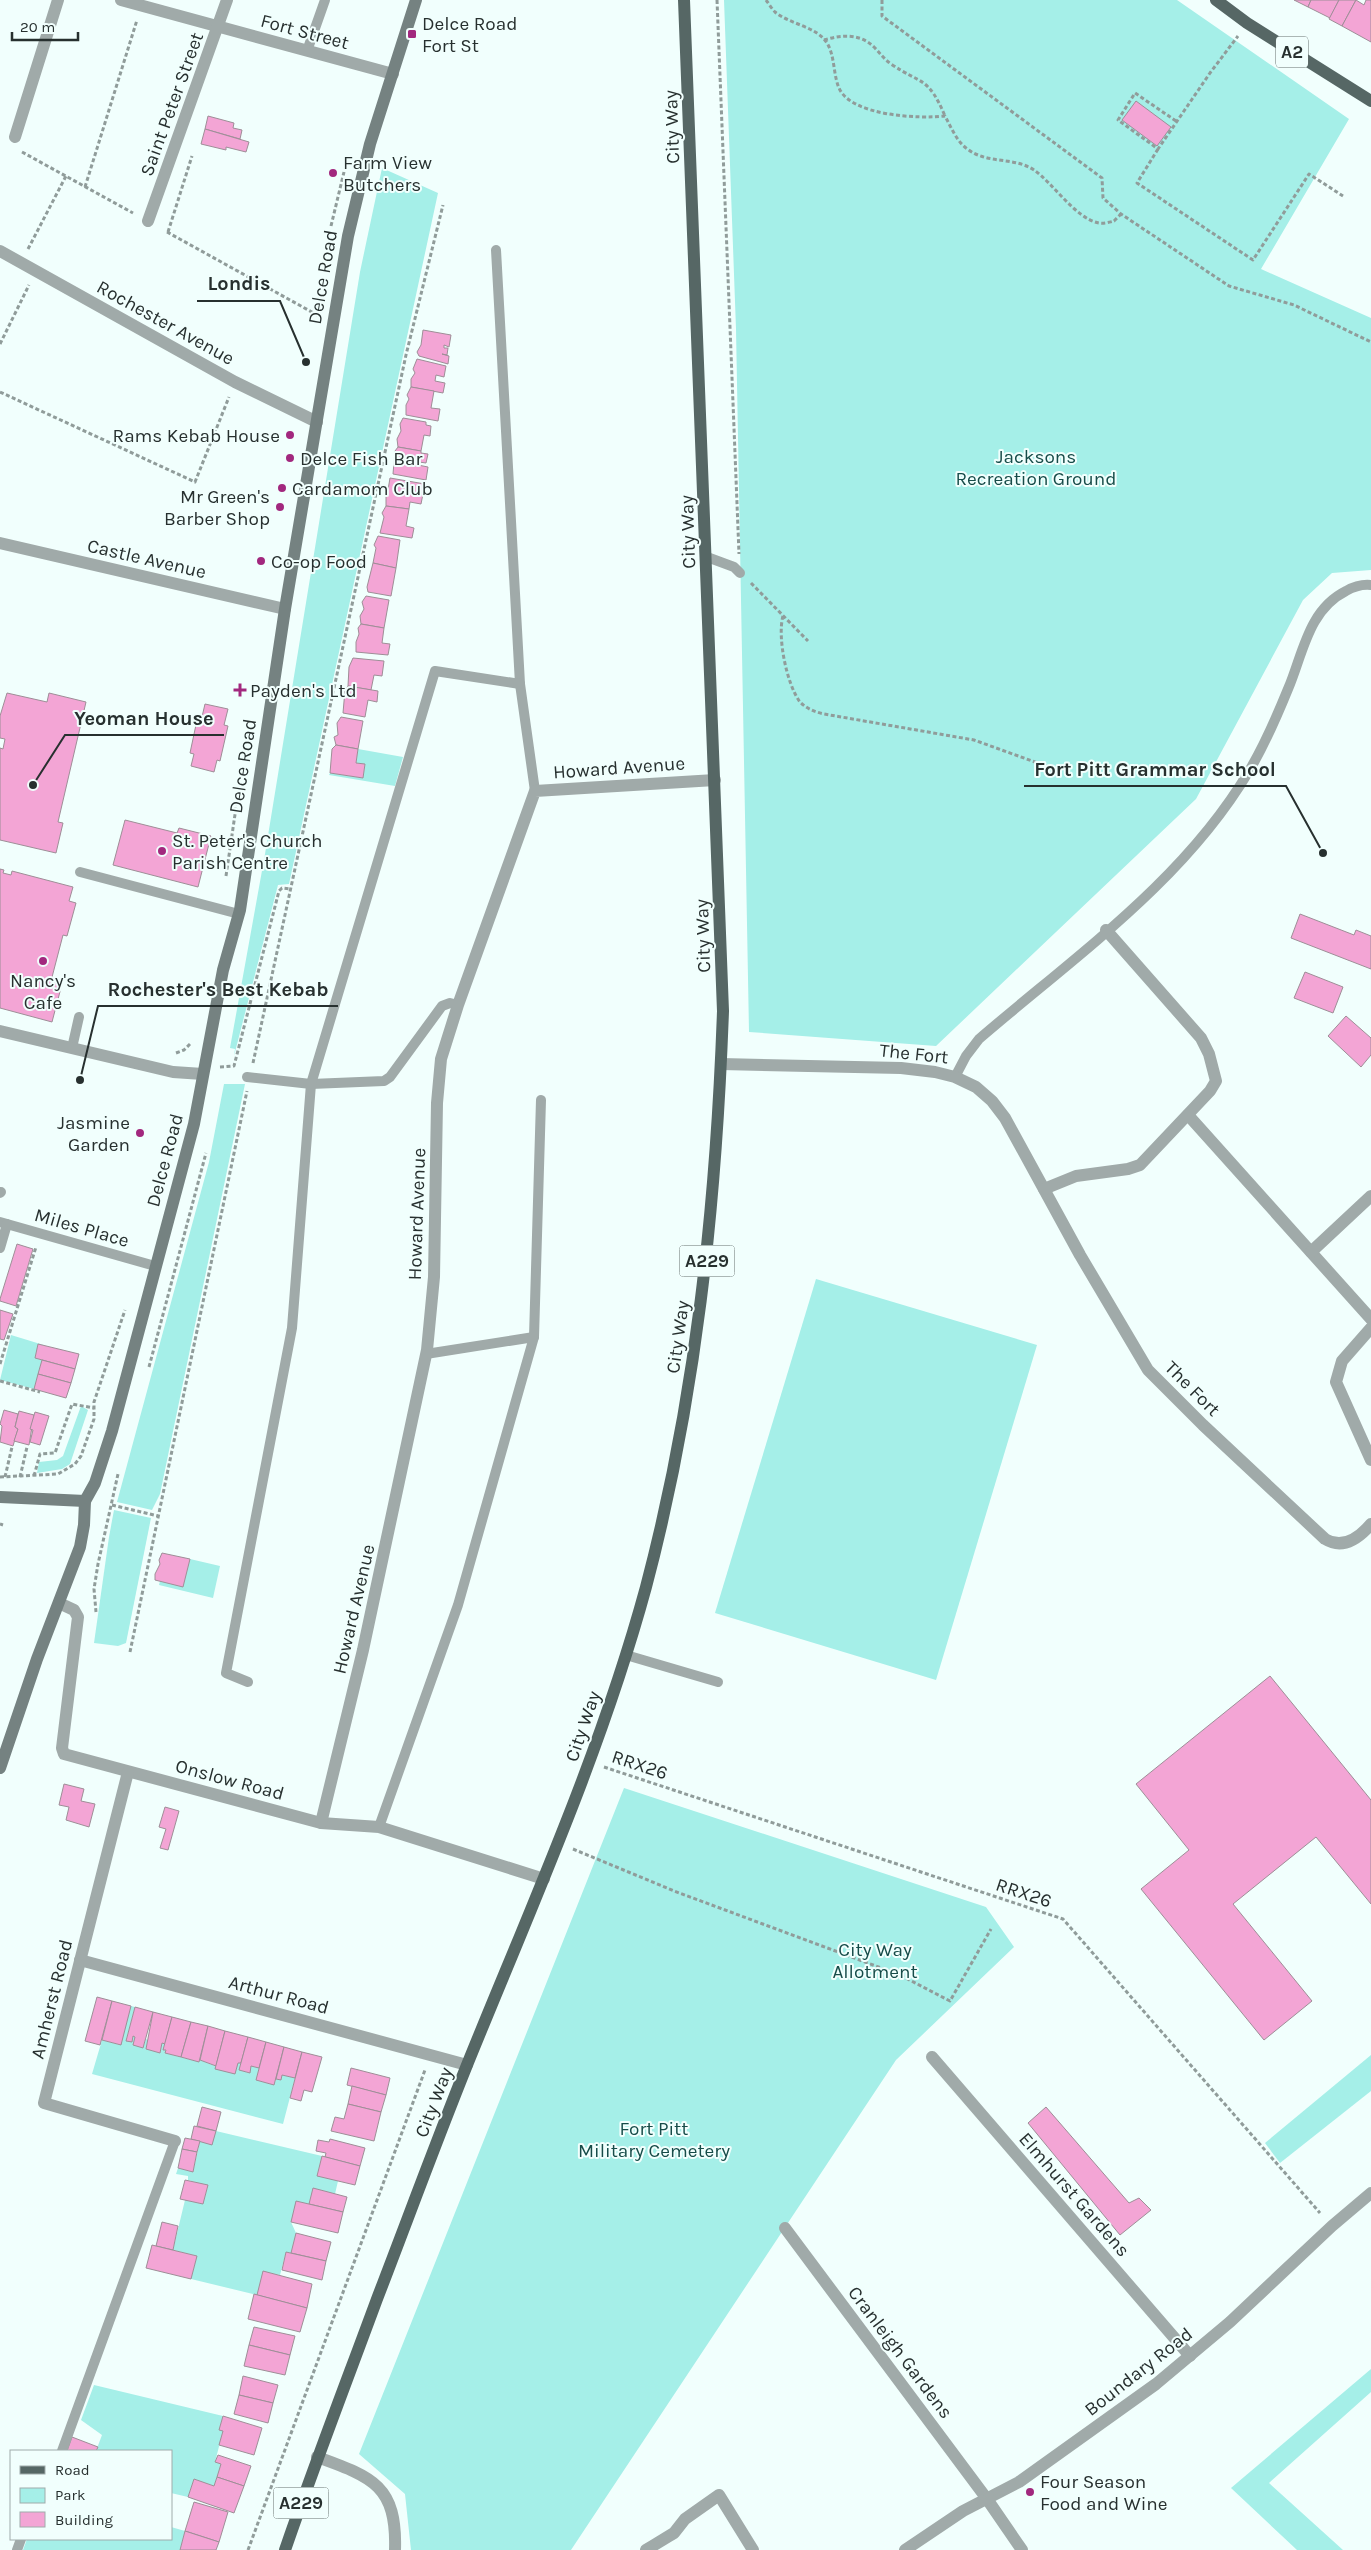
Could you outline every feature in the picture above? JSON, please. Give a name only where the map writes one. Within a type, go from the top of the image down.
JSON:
[{"type":"main road","name":"City Way","points":[[285,2550],[317,2457],[467,2065],[559,1843],[590,1762],[626,1655],[667,1500],[694,1355],[712,1204],[723,1002],[684,0]]},
{"type":"main road","name":"A2","points":[[1216,0],[1247,24],[1371,101]]},
{"type":"street","points":[[15,136],[58,0]]},
{"type":"street","name":"Fort Street","points":[[121,0],[218,28],[393,74]]},
{"type":"street","name":"Saint Peter Street","points":[[148,221],[227,0]]},
{"type":"street","name":"Delce Road","points":[[85,1501],[95,1483],[112,1431],[155,1266],[186,1157],[227,954],[239,914],[285,609],[348,236],[366,156],[416,0]]},
{"type":"street","name":"Rochester Avenue","points":[[0,251],[235,382],[301,416],[317,422]]},
{"type":"street","name":"Castle Avenue","points":[[0,543],[285,609]]},
{"type":"street","name":"Howard Avenue","points":[[321,1823],[365,1641],[426,1354],[434,1277],[439,1074],[445,1046],[458,1005],[535,791],[715,780]]},
{"type":"street","points":[[1044,1189],[1076,1176],[1138,1166],[1188,1115],[1216,1081],[1207,1049],[1199,1036],[1106,930]]},
{"type":"street","points":[[0,1031],[173,1072],[203,1074]]},
{"type":"street","name":"The Fort","points":[[721,1064],[901,1068],[956,1077],[976,1087],[996,1106],[1117,1319],[1158,1381],[1325,1539],[1335,1543],[1346,1543],[1359,1536],[1371,1524]]},
{"type":"street","points":[[1188,1115],[1371,1318]]},
{"type":"street","points":[[1311,1252],[1371,1196]]},
{"type":"street","points":[[1371,1328],[1342,1361],[1336,1382],[1371,1460]]},
{"type":"street","points":[[0,1497],[85,1501],[83,1536],[0,1768]]},
{"type":"street","name":"Onslow Road","points":[[58,1603],[74,1610],[78,1617],[63,1752],[128,1772],[321,1823],[380,1827],[544,1879]]},
{"type":"street","name":"Amherst Road","points":[[128,1772],[44,2103],[175,2141]]},
{"type":"street","name":"Arthur Road","points":[[80,1960],[467,2065]]},
{"type":"street","name":"Elmhurst Gardens","points":[[932,2057],[1190,2356]]},
{"type":"street","name":"Boundary Road","points":[[905,2550],[957,2514],[1028,2476],[1147,2391],[1284,2274],[1332,2226],[1371,2193]]},
{"type":"street","name":"Cranleigh Gardens","points":[[785,2228],[987,2499],[1022,2550]]},
{"type":"street","points":[[317,2457],[366,2477],[388,2498],[393,2512],[395,2550]]},
{"type":"street","points":[[646,2550],[674,2533],[685,2519],[718,2495],[753,2550]]},
{"type":"lane","points":[[307,50],[326,0]]},
{"type":"lane","points":[[496,250],[520,684],[535,791]]},
{"type":"lane","points":[[707,557],[734,566],[740,573]]},
{"type":"lane","points":[[956,1077],[966,1056],[979,1040],[1145,897],[1204,837],[1228,804],[1252,764],[1288,689],[1311,627],[1324,607],[1337,595],[1352,588],[1371,585]]},
{"type":"lane","points":[[248,1682],[226,1673],[292,1328],[311,1084],[435,671],[520,684]]},
{"type":"lane","points":[[80,872],[239,914]]},
{"type":"lane","points":[[249,1077],[311,1084],[386,1080],[442,1006],[448,1003],[458,1005]]},
{"type":"lane","points":[[72,1048],[79,1017]]},
{"type":"lane","points":[[380,1827],[458,1605],[534,1337],[541,1100]]},
{"type":"lane","points":[[0,1248],[3,1223]]},
{"type":"lane","name":"Miles Place","points":[[3,1223],[155,1266]]},
{"type":"lane","points":[[426,1354],[534,1337]]},
{"type":"lane","points":[[626,1655],[718,1682]]},
{"type":"lane","points":[[62,2450],[175,2141]]},
{"type":"path","points":[[718,0],[740,573],[808,641]]},
{"type":"path","points":[[766,0],[775,12],[817,33],[827,43],[842,93],[861,107],[886,113],[932,118],[945,116]]},
{"type":"path","points":[[882,0],[882,16],[1102,178],[1103,198],[1120,214],[1229,286],[1294,305],[1371,342]]},
{"type":"path","points":[[85,187],[141,6]]},
{"type":"path","points":[[1247,24],[1176,121],[1136,183],[1253,260],[1309,174],[1343,196]]},
{"type":"path","points":[[823,40],[839,35],[856,36],[867,40],[884,60],[926,84],[936,95],[945,116],[965,147],[980,158],[1022,164],[1034,170],[1086,217],[1100,224],[1114,221],[1120,214]]},
{"type":"path","points":[[1158,149],[1118,120],[1135,93],[1176,121]]},
{"type":"path","points":[[168,232],[195,147]]},
{"type":"path","points":[[19,150],[321,317]]},
{"type":"path","points":[[329,236],[334,203],[345,168]]},
{"type":"path","points":[[21,263],[66,176]]},
{"type":"path","points":[[130,1652],[249,1077],[406,355],[443,205]]},
{"type":"path","points":[[21,245],[36,254]]},
{"type":"path","points":[[0,344],[36,271]]},
{"type":"path","points":[[320,325],[322,308]]},
{"type":"path","points":[[0,392],[195,482],[235,382]]},
{"type":"path","points":[[783,616],[780,627],[790,681],[797,696],[807,708],[824,714],[974,740],[1046,766]]},
{"type":"path","points":[[226,880],[225,872],[239,788]]},
{"type":"path","points":[[220,1067],[234,1066],[279,891],[282,888],[291,889]]},
{"type":"path","points":[[172,1054],[184,1050],[195,1038]]},
{"type":"path","points":[[0,1364],[36,1246]]},
{"type":"path","points":[[0,1477],[58,1474],[75,1464],[81,1456],[94,1419],[94,1408],[123,1313],[128,1306]]},
{"type":"path","points":[[0,1381],[40,1392]]},
{"type":"path","points":[[34,1476],[40,1454],[56,1453],[72,1404],[94,1408]]},
{"type":"path","points":[[5,1477],[12,1447]]},
{"type":"path","points":[[20,1477],[28,1448]]},
{"type":"path","points":[[94,1621],[94,1588],[112,1505],[158,1516]]},
{"type":"path","name":"RRX26","points":[[590,1762],[1063,1919],[1332,2226]]},
{"type":"path","points":[[559,1843],[674,1891],[900,1975],[950,2000],[991,1929]]},
{"type":"path","points":[[248,2550],[431,2054]]},
{"type":"green space","name":"Jacksons Recreation Ground","points":[[724,0],[1177,0],[1349,119],[1261,269],[1371,318],[1371,570],[1332,573],[1303,600],[1196,799],[936,1046],[749,1032],[736,329]]},
{"type":"green space","points":[[382,168],[438,193],[289,884],[278,885],[234,1056],[235,1049],[230,1048],[265,854],[360,272]]},
{"type":"green space","points":[[358,749],[403,757],[395,786],[329,775],[330,773],[363,778],[365,765],[356,763]]},
{"type":"green space","points":[[224,1084],[245,1084],[160,1494],[152,1510],[117,1502],[209,1162]]},
{"type":"green space","points":[[816,1279],[1037,1345],[936,1680],[715,1613]]},
{"type":"green space","points":[[11,1335],[47,1346],[38,1344],[35,1358],[42,1360],[34,1389],[0,1380]]},
{"type":"green space","points":[[81,1406],[88,1410],[70,1464],[62,1469],[37,1473],[39,1462],[57,1460],[63,1456]]},
{"type":"green space","points":[[114,1510],[151,1518],[126,1643],[118,1646],[94,1643]]},
{"type":"green space","points":[[190,1559],[220,1566],[213,1598],[159,1585],[160,1581],[183,1587]]},
{"type":"green space","name":"Fort Pitt Military Cemetery","points":[[624,1788],[986,1907],[1014,1947],[896,2060],[571,2550],[411,2550],[405,2494],[359,2454]]},
{"type":"green space","points":[[131,2006],[135,2007],[126,2040],[132,2042],[133,2036],[135,2037],[133,2045],[143,2048],[146,2039],[148,2040],[146,2049],[160,2053],[162,2043],[165,2044],[165,2053],[199,2062],[200,2060],[235,2074],[238,2063],[241,2063],[239,2070],[249,2073],[251,2066],[259,2068],[256,2080],[274,2085],[276,2079],[281,2080],[282,2075],[295,2078],[283,2124],[92,2074],[102,2040],[120,2045]]},
{"type":"green space","points":[[1371,2055],[1371,2091],[1280,2163],[1265,2143]]},
{"type":"green space","points":[[216,2131],[322,2156],[317,2175],[338,2181],[335,2194],[313,2188],[309,2204],[291,2222],[296,2233],[291,2253],[286,2252],[280,2275],[263,2272],[257,2295],[191,2279],[197,2256],[173,2250],[185,2200],[203,2204],[208,2186],[188,2180],[188,2176],[176,2174],[178,2168],[193,2172],[200,2141]]},
{"type":"green space","points":[[1371,2369],[1371,2392],[1269,2483],[1343,2550],[1297,2550],[1231,2488]]},
{"type":"green space","points":[[94,2385],[223,2416],[219,2430],[223,2431],[215,2462],[221,2464],[214,2486],[194,2479],[188,2497],[172,2493],[172,2450],[96,2450],[102,2435],[81,2420]]},
{"type":"green space","points":[[172,2527],[185,2531],[180,2550],[23,2550],[27,2540],[172,2540]]},
{"type":"building","points":[[1294,0],[1311,0],[1308,7]]},
{"type":"building","points":[[1311,0],[1339,0],[1330,18],[1308,7]]},
{"type":"building","points":[[1339,0],[1356,0],[1342,26],[1329,19]]},
{"type":"building","points":[[1356,0],[1364,5],[1366,0],[1371,0],[1371,42],[1342,26]]},
{"type":"building","points":[[1136,101],[1171,127],[1157,146],[1122,120]]},
{"type":"building","points":[[208,116],[234,123],[233,128],[242,130],[240,139],[205,129]]},
{"type":"building","points":[[205,129],[249,142],[246,152],[226,147],[226,150],[201,144]]},
{"type":"building","points":[[423,330],[451,335],[449,347],[444,345],[444,348],[448,348],[447,355],[442,354],[449,356],[448,364],[419,356],[417,352],[421,345]]},
{"type":"building","points":[[417,359],[446,366],[444,377],[436,375],[435,381],[445,383],[443,393],[411,387],[411,379],[415,373],[413,369]]},
{"type":"building","points":[[411,387],[434,391],[431,408],[440,409],[438,421],[406,415],[406,405],[409,399],[407,395]]},
{"type":"building","points":[[403,418],[426,422],[426,425],[431,426],[430,436],[424,435],[421,451],[398,447],[397,439],[401,431],[400,424]]},
{"type":"building","points":[[398,447],[428,454],[426,463],[419,462],[418,465],[428,467],[426,480],[393,474],[395,451]]},
{"type":"building","points":[[390,478],[425,484],[421,504],[410,502],[409,509],[386,506],[386,490],[388,490]]},
{"type":"building","points":[[386,506],[409,509],[406,526],[414,528],[412,538],[380,533],[384,517],[382,513]]},
{"type":"building","points":[[378,536],[400,540],[396,568],[373,563],[376,548],[374,545]]},
{"type":"building","points":[[373,563],[396,568],[391,596],[368,592],[367,587]]},
{"type":"building","points":[[366,596],[389,600],[384,628],[361,624],[360,616],[364,609],[362,602]]},
{"type":"building","points":[[361,624],[384,628],[382,643],[390,644],[388,655],[356,652],[358,628]]},
{"type":"building","points":[[353,658],[384,661],[382,676],[374,675],[371,690],[348,686],[349,667]]},
{"type":"building","points":[[348,686],[378,691],[377,702],[368,700],[365,717],[343,713],[345,690]]},
{"type":"building","points":[[7,693],[47,702],[49,693],[86,702],[58,822],[63,823],[56,853],[0,840],[0,748],[3,749],[5,739],[0,738],[0,716]]},
{"type":"building","points":[[205,704],[228,709],[224,725],[228,726],[220,761],[217,760],[214,772],[191,766],[194,754],[190,753],[197,720],[201,721]]},
{"type":"building","points":[[341,717],[363,721],[358,749],[336,745],[334,737],[338,735],[337,723]]},
{"type":"building","points":[[336,745],[358,749],[356,763],[365,764],[363,778],[330,773],[332,749]]},
{"type":"building","name":"St. Peter's Church Parish Centre","points":[[125,820],[177,833],[179,828],[211,836],[198,887],[113,865]]},
{"type":"building","points":[[0,869],[4,870],[3,873],[11,875],[12,871],[73,887],[69,901],[76,903],[67,936],[63,935],[51,981],[62,984],[52,1022],[0,1008]]},
{"type":"building","points":[[1300,914],[1354,935],[1356,930],[1371,936],[1371,969],[1291,938]]},
{"type":"building","points":[[1305,972],[1343,987],[1333,1013],[1294,998]]},
{"type":"building","points":[[1346,1016],[1371,1038],[1371,1055],[1361,1067],[1328,1036]]},
{"type":"building","points":[[17,1244],[33,1249],[16,1306],[0,1301],[0,1299]]},
{"type":"building","points":[[0,1310],[13,1314],[4,1340],[0,1339]]},
{"type":"building","points":[[38,1344],[79,1354],[75,1369],[35,1358]]},
{"type":"building","points":[[42,1360],[75,1369],[71,1383],[38,1374]]},
{"type":"building","points":[[38,1374],[71,1383],[66,1398],[34,1389]]},
{"type":"building","points":[[4,1410],[18,1414],[15,1427],[18,1429],[13,1446],[0,1442],[2,1426],[0,1424]]},
{"type":"building","points":[[19,1411],[34,1415],[29,1445],[14,1441],[18,1429],[15,1427]]},
{"type":"building","points":[[35,1412],[49,1416],[40,1445],[30,1442],[33,1430],[30,1429]]},
{"type":"building","points":[[162,1553],[190,1559],[183,1587],[155,1580],[155,1574],[160,1564],[159,1560]]},
{"type":"building","points":[[1270,1676],[1371,1800],[1371,1904],[1316,1837],[1233,1904],[1312,2001],[1264,2040],[1141,1889],[1189,1850],[1136,1784]]},
{"type":"building","points":[[64,1784],[84,1789],[81,1801],[95,1804],[89,1827],[66,1820],[69,1807],[59,1805]]},
{"type":"building","points":[[165,1807],[179,1811],[168,1850],[160,1848],[166,1829],[159,1827]]},
{"type":"building","points":[[97,1997],[112,2001],[100,2045],[85,2041]]},
{"type":"building","points":[[112,2001],[131,2006],[121,2045],[102,2040]]},
{"type":"building","points":[[135,2007],[153,2012],[143,2048],[133,2045],[135,2037],[133,2036],[132,2042],[126,2041]]},
{"type":"building","points":[[153,2012],[172,2017],[165,2044],[162,2043],[160,2053],[146,2049]]},
{"type":"building","points":[[172,2017],[191,2022],[181,2057],[165,2053],[166,2050],[163,2050]]},
{"type":"building","points":[[191,2022],[208,2026],[199,2062],[181,2057]]},
{"type":"building","points":[[208,2026],[225,2031],[216,2066],[200,2060]]},
{"type":"building","points":[[225,2031],[248,2037],[241,2063],[238,2063],[235,2074],[215,2069]]},
{"type":"building","points":[[248,2037],[266,2042],[259,2068],[251,2066],[250,2073],[239,2070]]},
{"type":"building","points":[[266,2042],[284,2047],[274,2085],[256,2080]]},
{"type":"building","points":[[284,2047],[302,2052],[295,2078],[282,2075],[281,2080],[276,2079]]},
{"type":"building","points":[[302,2052],[322,2057],[312,2092],[304,2090],[301,2101],[290,2098]]},
{"type":"building","points":[[351,2068],[390,2078],[386,2095],[347,2085]]},
{"type":"building","points":[[352,2086],[386,2095],[381,2112],[348,2104]]},
{"type":"building","points":[[348,2104],[381,2112],[374,2141],[331,2131],[335,2117],[344,2119]]},
{"type":"building","points":[[202,2107],[221,2112],[216,2131],[197,2126]]},
{"type":"building","points":[[1046,2107],[1129,2203],[1139,2198],[1151,2210],[1120,2235],[1028,2123]]},
{"type":"building","points":[[194,2126],[216,2131],[212,2145],[191,2139]]},
{"type":"building","points":[[185,2138],[200,2141],[197,2152],[182,2149]]},
{"type":"building","points":[[330,2139],[365,2148],[360,2166],[325,2157],[326,2153],[316,2151],[318,2140],[329,2142]]},
{"type":"building","points":[[182,2149],[197,2152],[193,2172],[178,2168]]},
{"type":"building","points":[[322,2156],[360,2166],[355,2185],[317,2176]]},
{"type":"building","points":[[185,2180],[208,2185],[203,2204],[180,2199]]},
{"type":"building","points":[[313,2188],[347,2197],[343,2212],[309,2204]]},
{"type":"building","points":[[296,2201],[343,2212],[338,2233],[291,2222]]},
{"type":"building","points":[[162,2222],[178,2226],[173,2250],[156,2246]]},
{"type":"building","points":[[296,2233],[331,2242],[326,2261],[291,2253]]},
{"type":"building","points":[[152,2245],[197,2256],[191,2279],[146,2268]]},
{"type":"building","points":[[286,2252],[326,2261],[322,2280],[282,2270]]},
{"type":"building","points":[[263,2271],[312,2284],[307,2308],[257,2295]]},
{"type":"building","points":[[254,2294],[307,2308],[300,2332],[248,2319]]},
{"type":"building","points":[[254,2327],[295,2336],[290,2355],[249,2345]]},
{"type":"building","points":[[249,2345],[290,2355],[285,2375],[244,2366]]},
{"type":"building","points":[[243,2376],[278,2385],[273,2403],[239,2395]]},
{"type":"building","points":[[239,2395],[273,2403],[268,2423],[234,2414]]},
{"type":"building","points":[[223,2416],[262,2428],[254,2455],[219,2445],[223,2431],[219,2430]]},
{"type":"building","points":[[72,2437],[98,2447],[96,2450],[67,2450]]},
{"type":"building","points":[[218,2455],[251,2466],[244,2486],[217,2477],[221,2464],[215,2462]]},
{"type":"building","points":[[217,2477],[244,2486],[234,2513],[188,2497],[194,2479],[214,2486]]},
{"type":"building","points":[[194,2502],[228,2512],[219,2542],[185,2531]]},
{"type":"building","points":[[185,2531],[219,2542],[216,2550],[180,2550]]},
{"type":"place","name":"Delce Road Fort St","points":[[412,34]]},
{"type":"place","name":"Farm View Butchers","points":[[333,173]]},
{"type":"place","name":"Londis","points":[[306,362]]},
{"type":"place","name":"Rams Kebab House","points":[[290,435]]},
{"type":"place","name":"Delce Fish Bar","points":[[290,458]]},
{"type":"place","name":"Cardamom Club","points":[[282,488]]},
{"type":"place","name":"Mr Green's Barber Shop","points":[[280,507]]},
{"type":"place","name":"Co-op Food","points":[[261,561]]},
{"type":"place","name":"Payden's Ltd","points":[[240,690]]},
{"type":"place","name":"Yeoman House","points":[[33,785]]},
{"type":"place","name":"St. Peter's Church Parish Centre","points":[[162,851]]},
{"type":"place","name":"Fort Pitt Grammar School","points":[[1323,853]]},
{"type":"place","name":"Nancy's Cafe","points":[[43,961]]},
{"type":"place","name":"Rochester's Best Kebab","points":[[80,1080]]},
{"type":"place","name":"Jasmine Garden","points":[[140,1133]]},
{"type":"place","name":"Four Season Food and Wine","points":[[1030,2492]]},
{"type":"park label","name":"City Way Allotment","points":[[875,1960]]}]
